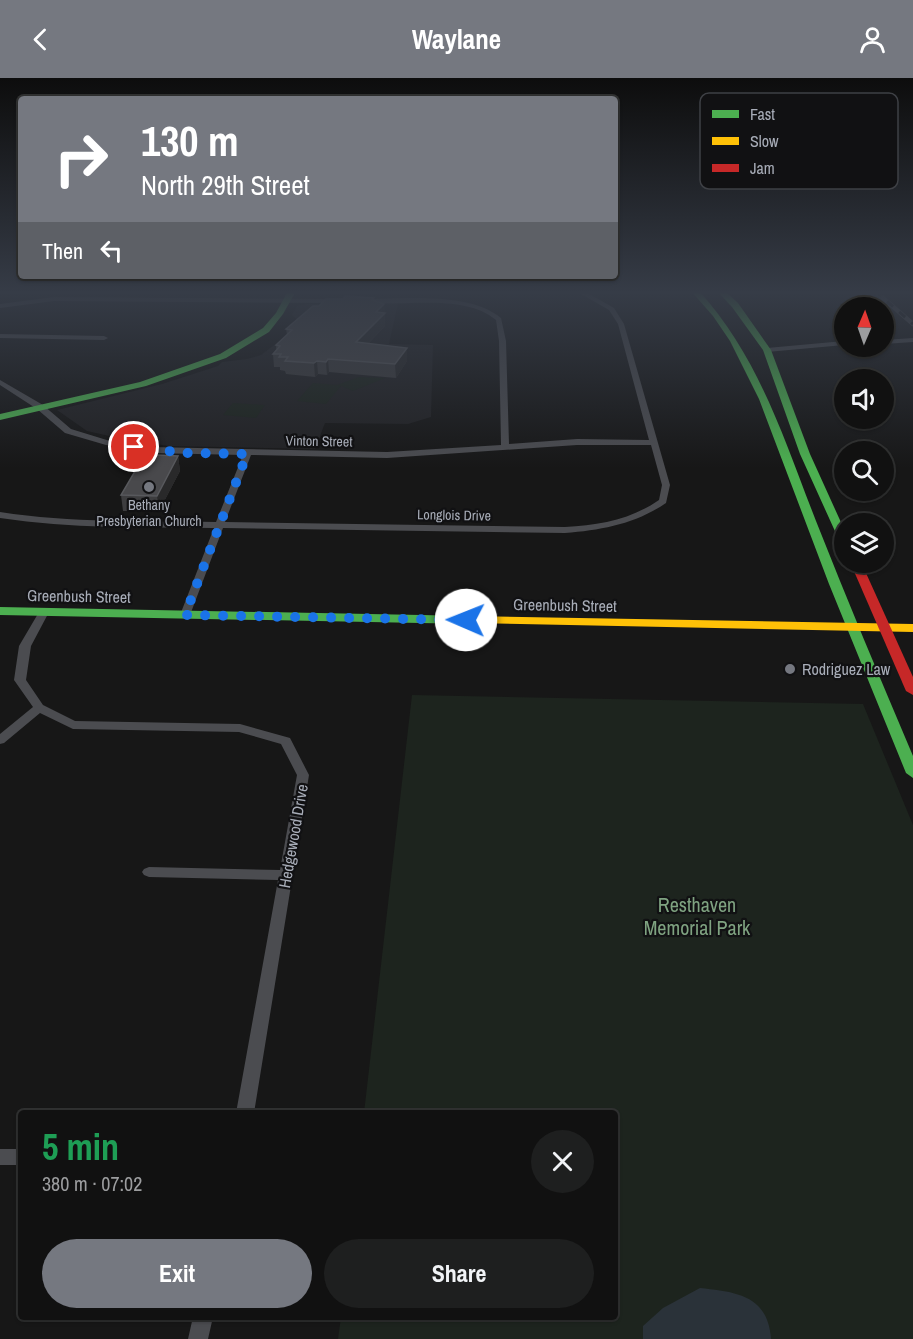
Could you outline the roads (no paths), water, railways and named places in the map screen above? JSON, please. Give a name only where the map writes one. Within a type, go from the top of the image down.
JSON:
[{"type":"main road","points":[[0,417],[143,384],[223,356],[233,350]]},
{"type":"main road","points":[[741,350],[913,773]]},
{"type":"main road","points":[[767,350],[806,454],[834,517]]},
{"type":"main road","points":[[860,573],[913,691]]},
{"type":"main road","name":"Greenbush Street","points":[[0,611],[913,628]]},
{"type":"street","points":[[502,350],[504,443],[507,447]]},
{"type":"street","name":"Longlois Drive","points":[[0,515],[82,523],[565,530],[596,528],[627,521],[649,512],[663,501],[666,485],[628,350]]},
{"type":"street","name":"Vinton Street","points":[[0,382],[40,407],[68,431],[151,450],[247,454],[396,455],[577,442],[655,443]]},
{"type":"street","points":[[185,615],[247,454]]},
{"type":"street","name":"Hedgewood Drive","points":[[44,612],[25,646],[20,680],[39,708],[73,725],[240,728],[286,741],[303,775],[246,1110]]},
{"type":"street","points":[[0,741],[39,708]]},
{"type":"street","points":[[149,872],[286,875]]},
{"type":"street","points":[[0,1157],[18,1157]]},
{"type":"street","points":[[198,1339],[202,1320]]},
{"type":"place","name":"Bethany Presbyterian Church","points":[[149,487]]},
{"type":"place","name":"Rodriguez Law","points":[[790,669]]},
{"type":"park label","name":"Resthaven Memorial Park","points":[[697,916]]}]
